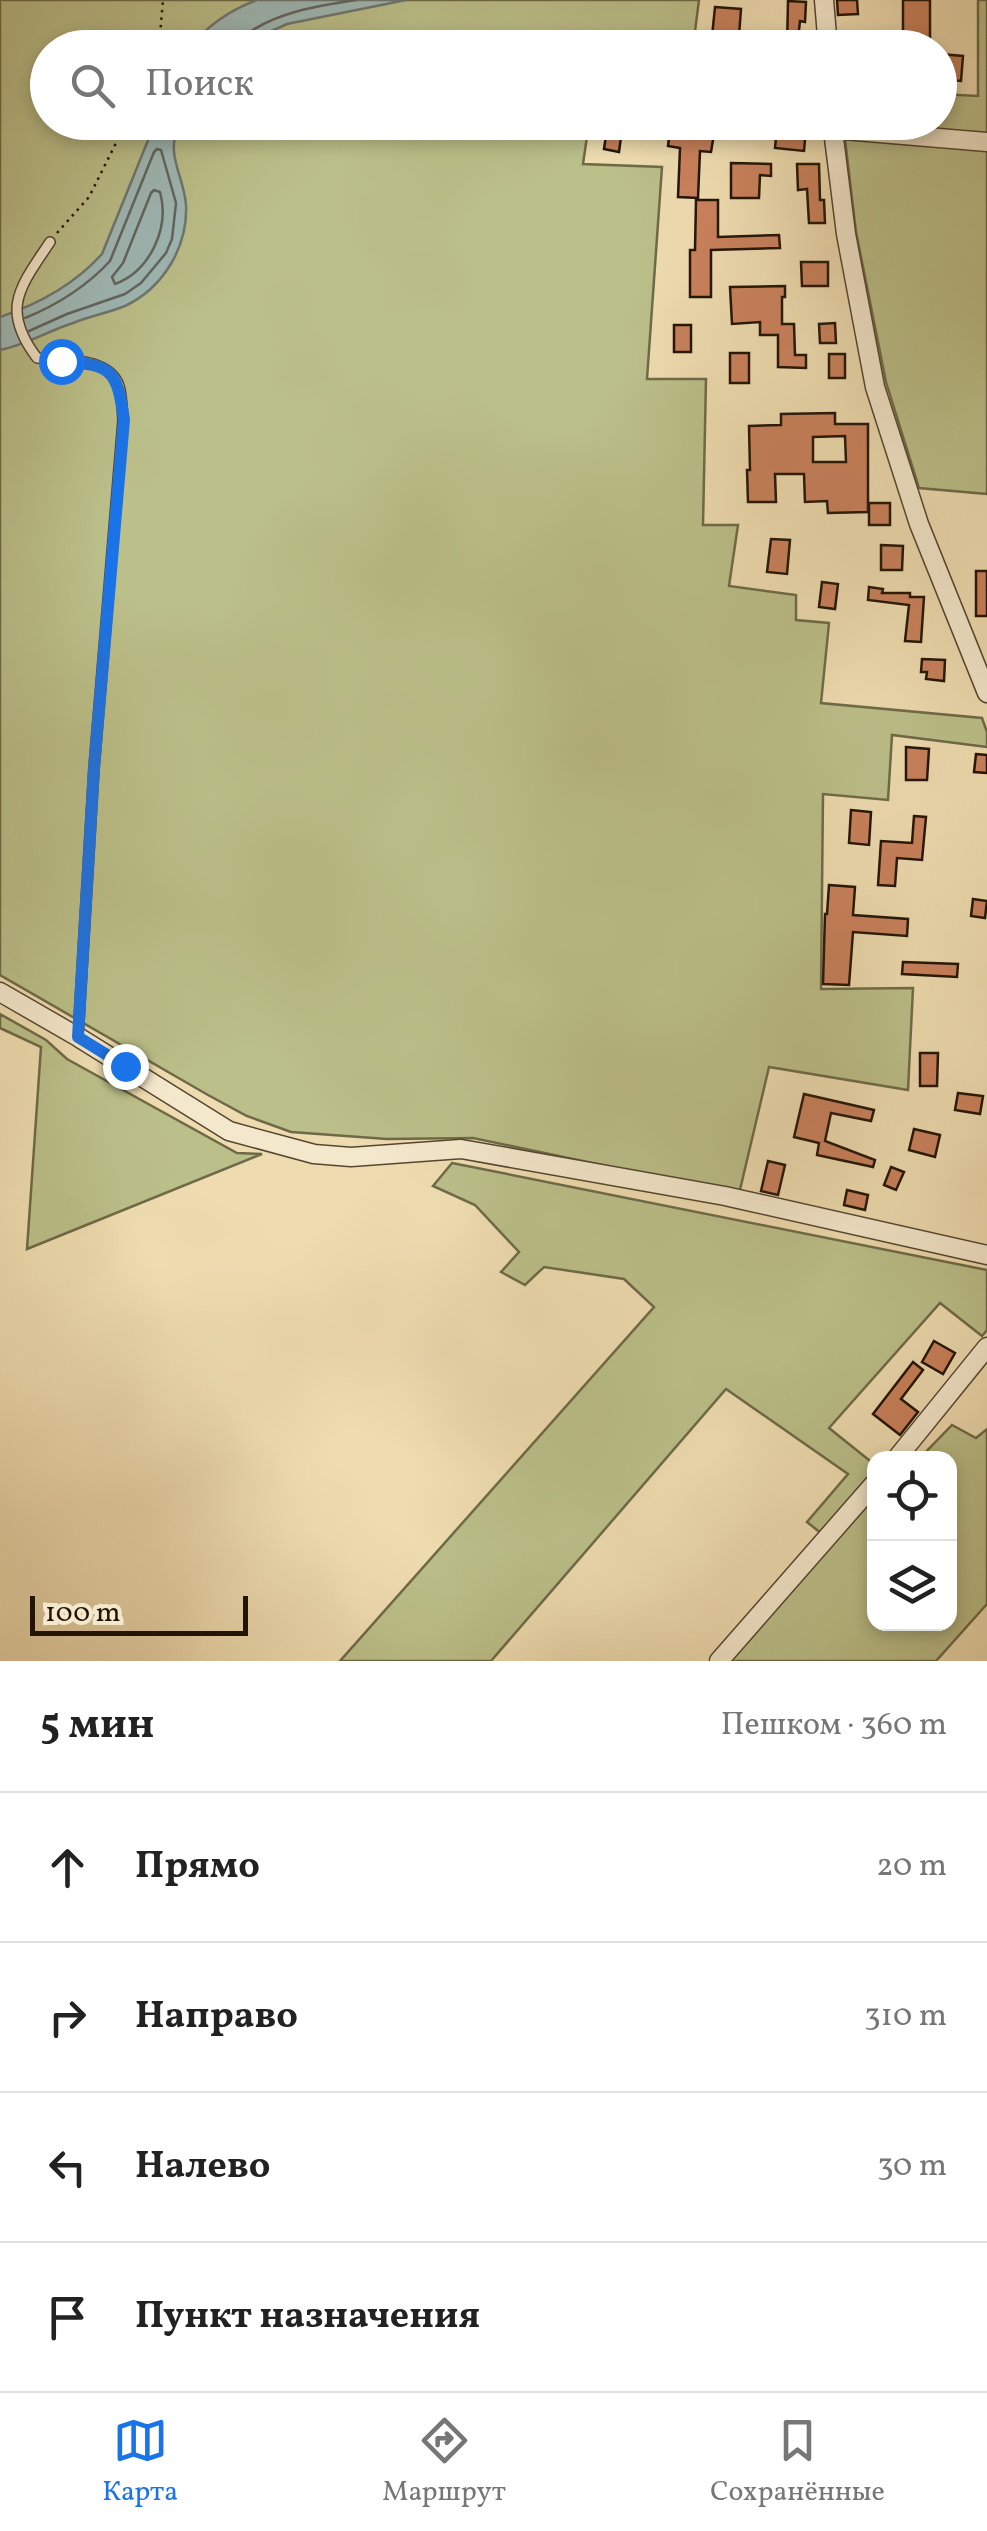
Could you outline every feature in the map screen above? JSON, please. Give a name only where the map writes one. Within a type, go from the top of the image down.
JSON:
[{"type":"street","points":[[824,0],[826,30]]},
{"type":"street","points":[[957,139],[987,142]]},
{"type":"street","points":[[834,140],[846,234],[875,387],[919,524],[987,694]]},
{"type":"street","points":[[0,992],[228,1131],[314,1154],[351,1157],[461,1149],[725,1196],[987,1255]]},
{"type":"street","points":[[902,1451],[987,1347]]},
{"type":"street","points":[[719,1661],[867,1492]]},
{"type":"lane","points":[[50,242],[20,287],[14,312],[23,341],[37,358],[92,364],[112,373],[119,387],[124,420],[94,768],[78,1037]]},
{"type":"path","points":[[160,30],[163,0]]},
{"type":"path","points":[[50,242],[90,196],[116,140]]},
{"type":"green space","points":[[0,0],[699,0],[695,30],[30,30],[30,140],[587,140],[583,164],[662,167],[647,379],[706,379],[703,525],[738,525],[729,586],[796,595],[796,620],[829,623],[821,703],[982,718],[987,732],[987,747],[892,735],[888,800],[823,794],[821,989],[913,988],[908,1090],[769,1067],[739,1194],[473,1138],[387,1139],[291,1132],[247,1116],[208,1095],[0,975]]},
{"type":"green space","points":[[978,0],[987,0],[987,494],[919,488],[886,382],[856,232],[845,140],[957,140],[957,95],[978,96]]},
{"type":"green space","points":[[0,1014],[46,1040],[67,1059],[237,1153],[262,1154],[27,1249],[41,1047],[0,1028]]},
{"type":"green space","points":[[452,1163],[987,1270],[987,1330],[982,1336],[940,1303],[829,1428],[867,1458],[867,1631],[957,1631],[957,1451],[927,1451],[952,1425],[976,1438],[987,1429],[987,1604],[936,1661],[725,1661],[822,1534],[807,1522],[848,1474],[726,1389],[491,1661],[340,1661],[654,1307],[624,1279],[544,1267],[525,1285],[501,1272],[519,1252],[475,1205],[433,1186]]},
{"type":"water","points":[[257,0],[406,0],[274,30],[206,30]]},
{"type":"water","points":[[148,140],[175,140],[186,221],[178,251],[162,277],[125,306],[0,350],[0,317],[56,292],[102,254]]},
{"type":"building","points":[[837,0],[857,0],[858,14],[838,15]]},
{"type":"building","points":[[903,0],[930,0],[930,30],[903,30]]},
{"type":"building","points":[[788,1],[806,2],[805,22],[800,21],[799,30],[787,30]]},
{"type":"building","points":[[715,7],[741,9],[739,30],[713,30]]},
{"type":"building","points":[[957,55],[963,56],[961,81],[957,81]]},
{"type":"building","points":[[605,140],[621,140],[619,152],[604,149]]},
{"type":"building","points":[[669,140],[713,140],[711,152],[700,151],[698,198],[678,197],[680,148],[668,146]]},
{"type":"building","points":[[776,140],[805,140],[804,151],[775,148]]},
{"type":"building","points":[[731,163],[771,164],[771,176],[760,175],[759,198],[731,198]]},
{"type":"building","points":[[797,164],[819,164],[825,223],[809,223],[807,189],[798,190]]},
{"type":"building","points":[[696,200],[718,200],[718,237],[779,235],[780,248],[711,250],[711,297],[690,297]]},
{"type":"building","points":[[801,262],[828,262],[828,286],[802,286]]},
{"type":"building","points":[[785,286],[782,324],[794,324],[795,355],[806,355],[806,368],[778,367],[778,335],[760,335],[760,322],[732,324],[730,287]]},
{"type":"building","points":[[835,323],[836,343],[820,343],[819,324]]},
{"type":"building","points":[[674,325],[691,325],[691,352],[674,352]]},
{"type":"building","points":[[730,353],[749,353],[749,383],[730,383]]},
{"type":"building","points":[[829,354],[845,354],[845,378],[829,378]]},
{"type":"building","points":[[835,413],[835,424],[868,424],[868,512],[828,513],[827,501],[805,502],[804,474],[775,474],[776,502],[748,502],[749,426],[781,425],[781,414]],"holes":[[[845,436],[846,462],[813,462],[813,437]]]},
{"type":"building","points":[[869,503],[890,503],[890,525],[869,525]]},
{"type":"building","points":[[771,539],[790,540],[787,574],[767,572]]},
{"type":"building","points":[[881,545],[903,546],[902,570],[881,570]]},
{"type":"building","points":[[976,571],[987,571],[987,616],[976,616]]},
{"type":"building","points":[[822,582],[838,584],[835,609],[819,607]]},
{"type":"building","points":[[869,587],[883,589],[882,593],[924,597],[921,642],[905,641],[909,605],[868,600]]},
{"type":"building","points":[[922,659],[945,660],[944,681],[926,679],[927,672],[921,672]]},
{"type":"building","points":[[906,747],[929,749],[927,780],[906,780]]},
{"type":"building","points":[[976,754],[987,755],[987,773],[974,772]]},
{"type":"building","points":[[851,810],[871,812],[869,845],[849,843]]},
{"type":"building","points":[[914,816],[926,817],[922,860],[897,858],[895,886],[878,885],[881,841],[912,843]]},
{"type":"building","points":[[829,885],[855,887],[853,915],[908,919],[907,936],[853,932],[849,985],[823,984]]},
{"type":"building","points":[[973,899],[987,901],[985,918],[971,916]]},
{"type":"building","points":[[903,962],[958,964],[957,977],[902,974]]},
{"type":"building","points":[[920,1053],[938,1053],[937,1086],[920,1086]]},
{"type":"building","points":[[958,1093],[983,1096],[980,1114],[955,1110]]},
{"type":"building","points":[[804,1094],[874,1110],[871,1121],[831,1113],[825,1141],[875,1160],[873,1167],[817,1155],[819,1143],[794,1137]]},
{"type":"building","points":[[914,1129],[940,1135],[935,1157],[909,1150]]},
{"type":"building","points":[[768,1161],[785,1165],[778,1195],[761,1191]]},
{"type":"building","points":[[891,1167],[904,1172],[896,1190],[884,1185]]},
{"type":"building","points":[[847,1190],[868,1195],[865,1210],[844,1205]]},
{"type":"building","points":[[934,1341],[955,1353],[943,1374],[922,1362]]},
{"type":"building","points":[[913,1362],[923,1370],[901,1399],[918,1412],[900,1435],[873,1414]]},
{"type":"route","points":[[61,361],[92,364],[112,373],[119,387],[124,420],[94,768],[78,1037],[125,1066]]}]
